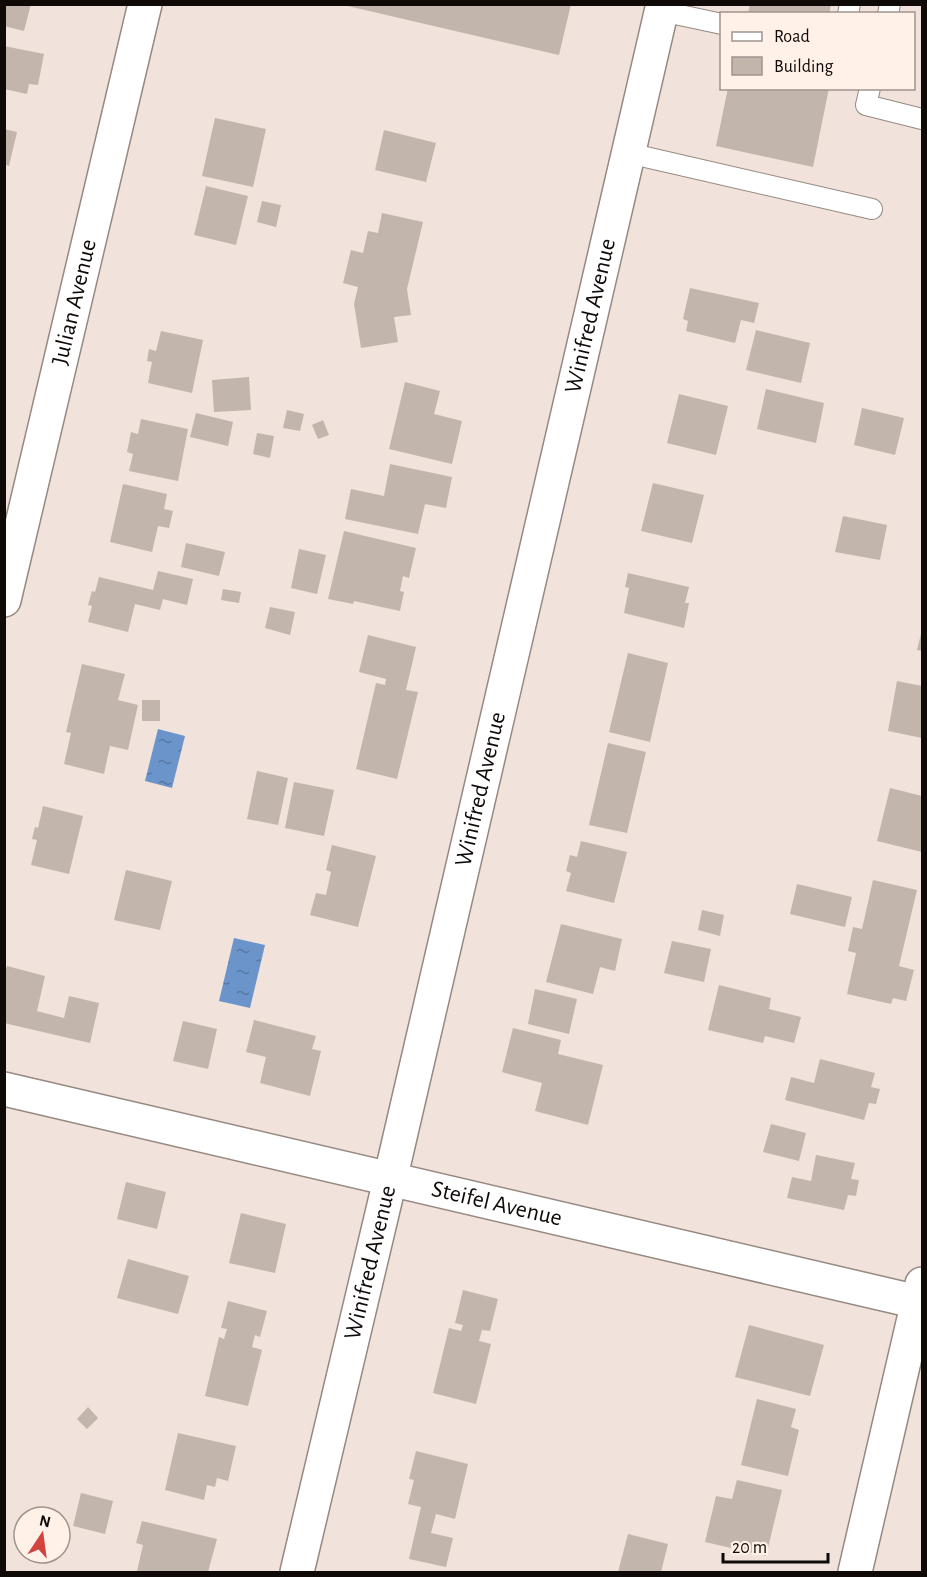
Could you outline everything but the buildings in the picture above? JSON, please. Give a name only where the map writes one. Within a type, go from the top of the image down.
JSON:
[{"type":"street","name":"Julian Avenue","points":[[4,600],[146,4]]},
{"type":"street","name":"Winifred Avenue","points":[[297,1572],[662,8]]},
{"type":"street","name":"Steifel Avenue","points":[[4,1089],[390,1180],[921,1296]]},
{"type":"street","points":[[855,1572],[921,1296]]},
{"type":"lane","points":[[662,8],[720,23]]},
{"type":"lane","points":[[870,90],[866,105],[922,119]]},
{"type":"lane","points":[[628,153],[872,209]]},
{"type":"water","points":[[158,729],[185,736],[172,788],[145,781]]},
{"type":"water","points":[[234,938],[265,945],[250,1008],[219,1001]]}]
